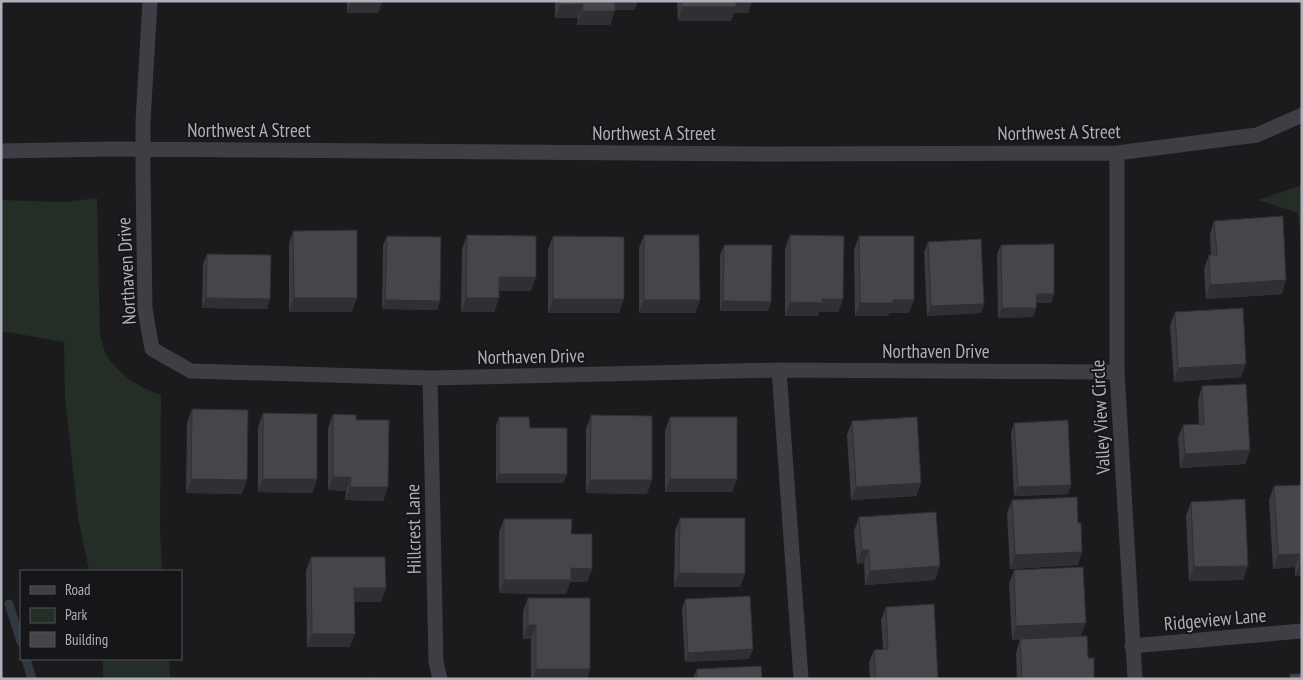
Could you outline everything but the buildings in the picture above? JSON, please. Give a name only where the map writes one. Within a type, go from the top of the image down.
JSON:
[{"type":"street","points":[[144,150],[143,121],[150,1]]},
{"type":"street","name":"Northwest A Street","points":[[1,151],[1117,154],[1257,134],[1302,115]]},
{"type":"street","name":"Northaven Drive","points":[[144,150],[146,309],[152,349],[191,371],[430,378],[779,370],[1117,372]]},
{"type":"street","name":"Valley View Circle","points":[[1117,154],[1117,372],[1135,679]]},
{"type":"street","points":[[779,370],[801,679]]},
{"type":"street","name":"Hillcrest Lane","points":[[430,378],[436,662],[440,679]]},
{"type":"street","name":"Ridgeview Lane","points":[[1132,646],[1302,632]]},
{"type":"green space","points":[[1302,185],[1302,253],[1298,213],[1258,200]]},
{"type":"green space","points":[[97,198],[100,335],[104,349],[111,361],[123,374],[137,384],[161,395],[160,530],[162,570],[89,570],[78,518],[65,397],[64,342],[1,331],[1,200],[64,202]]},
{"type":"green space","points":[[103,660],[169,660],[170,679],[103,679]]},
{"type":"waterway","points":[[9,604],[20,639]]},
{"type":"waterway","points":[[26,660],[32,679]]}]
